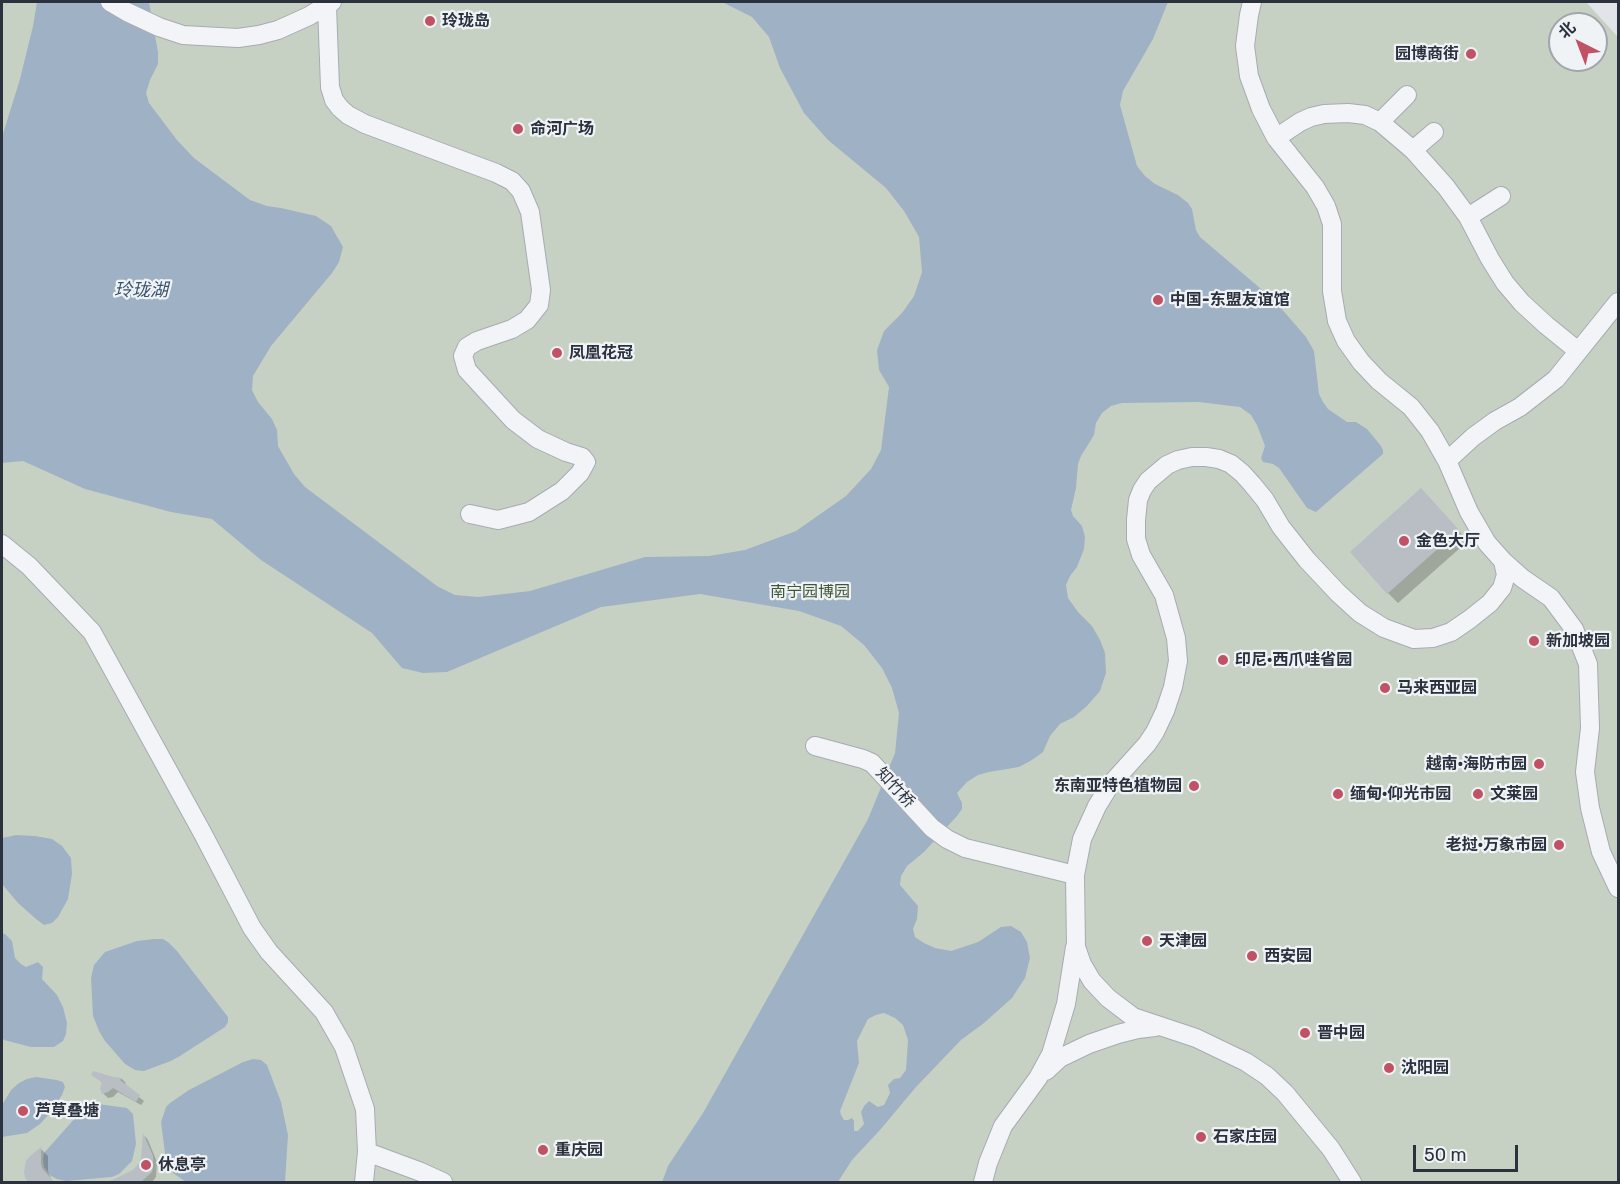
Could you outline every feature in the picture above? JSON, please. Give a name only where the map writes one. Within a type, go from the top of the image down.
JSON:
[{"type":"street","points":[[110,2],[159,27],[183,35],[238,38],[278,30],[329,4]]},
{"type":"street","points":[[1252,2],[1245,46],[1249,76],[1261,109],[1276,138],[1326,206],[1332,224],[1332,291],[1337,321],[1346,341],[1361,362],[1379,381],[1411,407],[1430,430],[1447,461],[1476,527],[1487,543],[1522,578],[1551,598],[1574,629],[1588,664],[1590,728],[1585,771],[1590,808],[1600,852],[1618,888]]},
{"type":"street","points":[[329,4],[330,87],[334,100],[340,108],[365,124],[512,181],[521,191],[530,212],[541,290],[539,305],[527,320],[512,329],[477,341],[467,347],[463,356],[467,370],[513,420],[538,439],[582,457],[586,462],[580,473],[562,491],[529,512],[498,520],[470,514]]},
{"type":"street","points":[[1380,122],[1407,95]]},
{"type":"street","points":[[1276,138],[1300,122],[1324,114],[1365,115],[1380,122],[1413,150],[1446,187],[1468,217],[1505,283],[1522,303],[1578,351]]},
{"type":"street","points":[[1413,150],[1434,132]]},
{"type":"street","points":[[1468,217],[1501,196]]},
{"type":"street","points":[[1447,461],[1496,421],[1520,407],[1556,379],[1618,302]]},
{"type":"street","points":[[983,1182],[988,1163],[1004,1126],[1038,1078],[1051,1054],[1066,1004],[1076,946],[1075,875],[1082,839],[1097,806],[1110,785],[1155,732],[1173,687],[1178,661],[1176,638],[1164,595],[1141,555],[1136,539],[1138,500],[1148,481],[1167,465],[1185,459],[1206,457],[1231,464],[1252,484],[1265,500],[1287,536],[1338,593],[1360,613],[1384,628],[1414,639],[1433,638],[1451,632],[1490,603],[1502,588],[1506,575],[1503,561]]},
{"type":"street","points":[[2,544],[29,566],[92,632],[252,928],[270,952],[324,1012],[344,1047],[365,1109],[367,1152],[364,1182]]},
{"type":"street","name":"知竹桥","points":[[815,746],[872,763],[932,828],[965,849],[1075,875]]},
{"type":"street","points":[[1076,946],[1082,964],[1092,981],[1108,999],[1133,1017],[1196,1038],[1246,1062],[1267,1076],[1285,1093],[1331,1149],[1352,1182]]},
{"type":"street","points":[[1038,1078],[1060,1058],[1089,1044],[1128,1031],[1161,1026]]},
{"type":"street","points":[[367,1152],[443,1182]]},
{"type":"green space","name":"南宁园博园","points":[[2,2],[1586,2],[1595,12],[1548,12],[1548,72],[1608,72],[1608,26],[1618,37],[1618,1182],[2,1182]]},
{"type":"water","name":"玲珑湖","points":[[37,2],[149,2],[158,64],[146,93],[149,103],[177,140],[194,158],[250,200],[267,206],[316,216],[331,226],[343,247],[339,262],[271,346],[253,376],[252,390],[258,402],[272,419],[277,430],[278,446],[294,474],[305,487],[437,586],[455,595],[478,597],[530,591],[645,557],[709,556],[745,550],[796,531],[846,496],[871,469],[881,450],[889,387],[879,370],[877,350],[884,331],[902,313],[914,296],[922,272],[919,237],[904,211],[886,188],[828,140],[804,113],[780,68],[769,37],[752,17],[724,3],[716,2],[1168,2],[1153,39],[1123,91],[1120,105],[1137,166],[1155,184],[1178,195],[1188,203],[1200,237],[1274,300],[1306,337],[1314,351],[1319,394],[1323,402],[1328,409],[1347,422],[1356,422],[1367,429],[1381,446],[1383,454],[1316,512],[1307,508],[1279,468],[1263,462],[1261,458],[1265,446],[1257,425],[1251,415],[1240,407],[1199,402],[1122,403],[1111,406],[1102,413],[1096,423],[1094,435],[1078,464],[1071,510],[1082,526],[1085,537],[1084,549],[1066,585],[1068,598],[1092,626],[1105,653],[1106,673],[1100,691],[1074,717],[1060,724],[1050,736],[1043,752],[1032,760],[1019,767],[978,775],[967,782],[957,793],[962,809],[924,852],[907,866],[901,876],[900,885],[918,906],[913,929],[915,937],[935,948],[951,951],[978,942],[1001,927],[1011,926],[1021,932],[1027,942],[1030,958],[1025,978],[1012,998],[961,1040],[916,1087],[852,1160],[838,1182],[662,1182],[668,1166],[703,1113],[868,819],[895,753],[899,713],[892,688],[882,668],[864,645],[841,626],[799,611],[700,594],[601,607],[447,672],[423,673],[402,668],[372,633],[261,560],[212,519],[171,512],[85,489],[23,461],[2,463],[2,137],[33,26]],"holes":[[[884,1013],[903,1025],[908,1040],[906,1070],[900,1078],[894,1079],[888,1085],[890,1093],[884,1105],[878,1107],[869,1101],[864,1106],[861,1112],[864,1124],[858,1131],[854,1131],[852,1118],[844,1120],[840,1111],[859,1063],[857,1041],[868,1019]]]},
{"type":"water","points":[[16,835],[52,839],[62,846],[71,858],[72,874],[68,899],[52,923],[44,925],[36,919],[2,884],[2,838]]},
{"type":"water","points":[[2,933],[12,941],[15,958],[21,964],[26,967],[38,962],[43,967],[42,979],[57,995],[63,1007],[67,1023],[66,1034],[63,1041],[54,1047],[31,1047],[4,1040],[2,1037]]},
{"type":"water","points":[[163,939],[177,951],[228,1017],[228,1022],[225,1027],[180,1056],[144,1071],[135,1070],[125,1064],[99,1031],[93,1016],[91,978],[94,965],[105,952],[137,941]]},
{"type":"water","points":[[253,1059],[261,1060],[267,1065],[281,1102],[288,1135],[285,1182],[186,1182],[173,1173],[166,1161],[161,1122],[166,1107],[189,1090]]},
{"type":"water","points":[[36,1077],[63,1082],[65,1087],[62,1095],[40,1124],[27,1133],[2,1137],[2,1105],[11,1090],[19,1083]]},
{"type":"water","points":[[92,1105],[127,1108],[133,1114],[136,1144],[132,1161],[119,1174],[112,1177],[66,1181],[51,1176],[44,1167],[44,1153],[76,1117]]},
{"type":"building","name":"金色大厅","points":[[1421,488],[1459,530],[1387,594],[1350,552]]},
{"type":"building","points":[[93,1071],[122,1078],[120,1080],[140,1095],[136,1102],[113,1088],[102,1094],[100,1088],[102,1082],[91,1075]]},
{"type":"building","name":"休息亭","points":[[143,1133],[153,1156],[152,1172],[141,1182],[108,1182],[133,1170],[139,1163]]},
{"type":"building","points":[[41,1147],[42,1168],[54,1182],[28,1182],[24,1171],[26,1161]]},
{"type":"place","name":"玲珑岛","points":[[430,21]]},
{"type":"place","name":"园博商街","points":[[1471,54]]},
{"type":"place","name":"命河广场","points":[[518,129]]},
{"type":"place","name":"中国-东盟友谊馆","points":[[1158,300]]},
{"type":"place","name":"凤凰花冠","points":[[557,353]]},
{"type":"place","name":"金色大厅","points":[[1404,541]]},
{"type":"place","name":"新加坡园","points":[[1534,641]]},
{"type":"place","name":"印尼·西爪哇省园","points":[[1223,660]]},
{"type":"place","name":"马来西亚园","points":[[1385,688]]},
{"type":"place","name":"越南·海防市园","points":[[1539,764]]},
{"type":"place","name":"东南亚特色植物园","points":[[1194,786]]},
{"type":"place","name":"缅甸·仰光市园","points":[[1338,794]]},
{"type":"place","name":"文莱园","points":[[1478,794]]},
{"type":"place","name":"老挝·万象市园","points":[[1559,845]]},
{"type":"place","name":"天津园","points":[[1147,941]]},
{"type":"place","name":"西安园","points":[[1252,956]]},
{"type":"place","name":"晋中园","points":[[1305,1033]]},
{"type":"place","name":"沈阳园","points":[[1389,1068]]},
{"type":"place","name":"芦草叠塘","points":[[23,1111]]},
{"type":"place","name":"石家庄园","points":[[1201,1137]]},
{"type":"place","name":"重庆园","points":[[543,1150]]},
{"type":"place","name":"休息亭","points":[[146,1165]]}]
